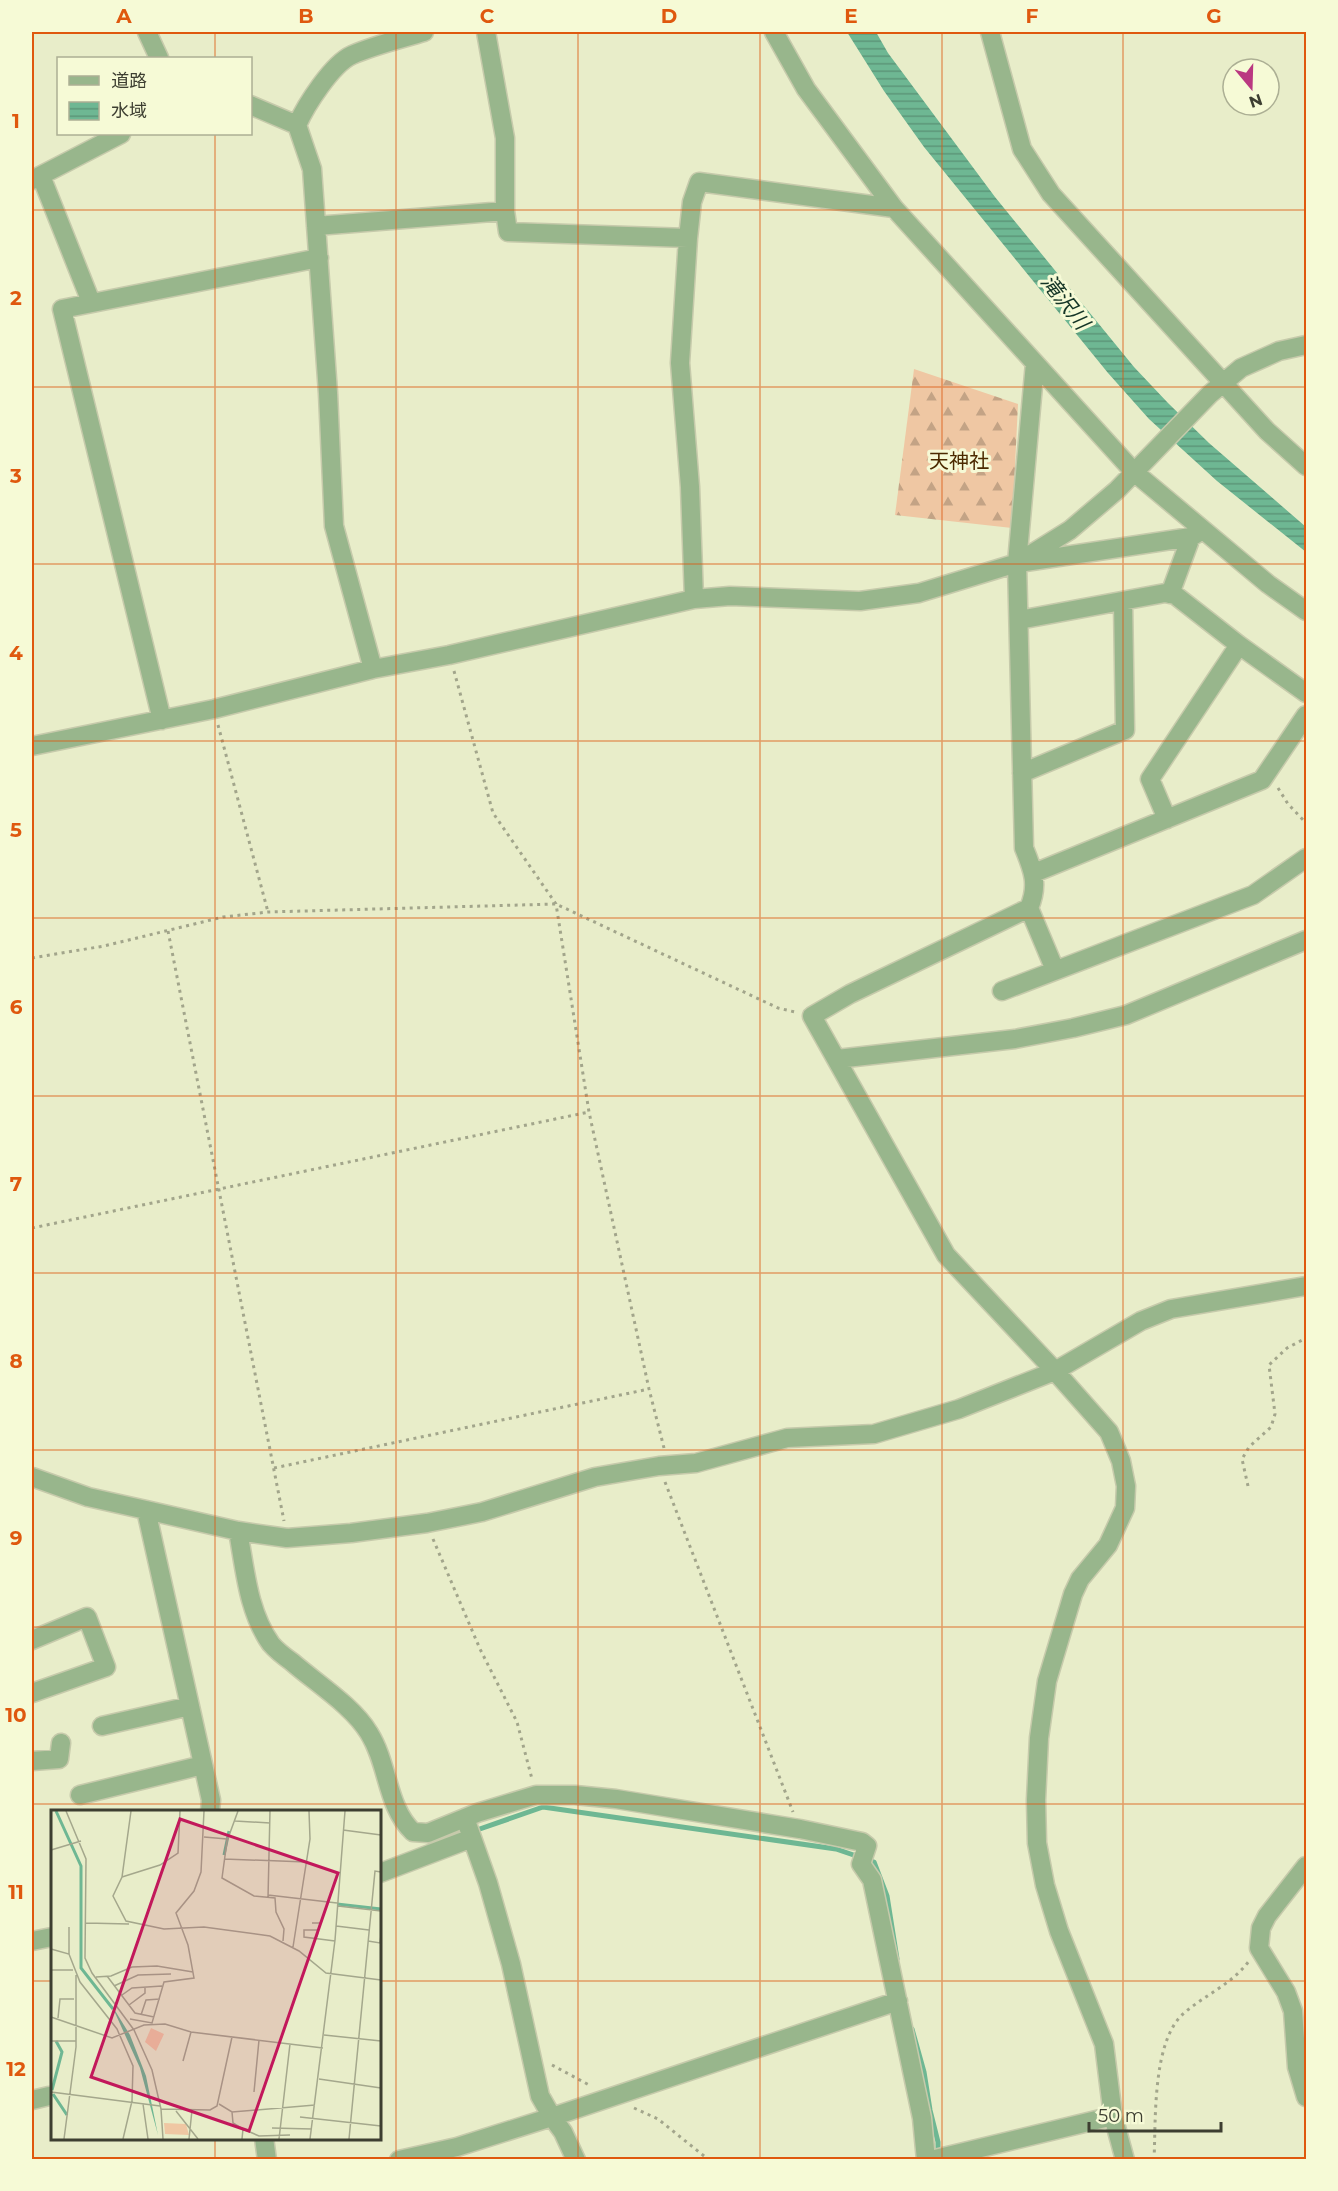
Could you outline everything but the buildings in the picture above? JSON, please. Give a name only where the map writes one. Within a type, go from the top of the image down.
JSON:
[{"type":"street","points":[[147,32],[159,57]]},
{"type":"street","points":[[374,669],[334,526],[328,393],[312,169],[297,124],[304,108],[330,74],[350,56],[424,32]]},
{"type":"street","points":[[486,32],[505,138],[505,211],[508,232],[688,238]]},
{"type":"street","points":[[774,32],[806,89],[894,207],[1035,363],[1139,467],[1197,533],[1306,611]]},
{"type":"street","points":[[990,32],[1022,149],[1051,194],[1216,389],[1306,466]]},
{"type":"street","points":[[252,106],[297,124]]},
{"type":"street","points":[[91,302],[36,178],[119,135]]},
{"type":"street","points":[[694,598],[690,487],[680,363],[688,238],[692,202],[699,182],[894,207]]},
{"type":"street","points":[[316,226],[505,211]]},
{"type":"street","points":[[162,720],[62,309],[319,258]]},
{"type":"street","points":[[1017,563],[1070,530],[1117,490],[1216,389],[1241,368],[1279,351],[1306,345]]},
{"type":"street","points":[[1035,363],[1017,563],[1024,848],[1034,873],[1035,894],[1029,908],[850,994],[812,1016],[946,1255],[1109,1432],[1121,1461],[1126,1486],[1125,1508],[1108,1545],[1080,1579],[1073,1594],[1047,1681],[1039,1738],[1036,1800],[1037,1843],[1045,1885],[1059,1931],[1104,2044],[1113,2116],[1125,2160]]},
{"type":"street","points":[[32,746],[214,709],[374,669],[449,655],[694,598],[730,596],[860,601],[919,593],[1017,563],[1197,533]]},
{"type":"street","points":[[1170,594],[1197,533]]},
{"type":"street","points":[[1019,620],[1164,593],[1175,595],[1306,693]]},
{"type":"street","points":[[1022,773],[1125,730],[1123,601]]},
{"type":"street","points":[[1167,819],[1150,779],[1239,645]]},
{"type":"street","points":[[1034,873],[1262,780],[1306,715]]},
{"type":"street","points":[[1002,991],[1253,895],[1306,858]]},
{"type":"street","points":[[1029,908],[1055,970]]},
{"type":"street","points":[[837,1059],[1015,1039],[1083,1026],[1126,1015],[1306,940]]},
{"type":"street","points":[[32,1478],[88,1497],[238,1531],[287,1538],[351,1533],[427,1523],[482,1512],[595,1477],[696,1463],[787,1438],[874,1434],[959,1409],[1055,1371],[1141,1321],[1171,1309],[1306,1286]]},
{"type":"street","points":[[146,1510],[211,1800],[210,1810]]},
{"type":"street","points":[[238,1531],[252,1605],[261,1628],[273,1646],[350,1711],[369,1732],[383,1761],[396,1810],[403,1822],[413,1832],[428,1833],[469,1829]]},
{"type":"street","points":[[32,1640],[87,1617],[106,1667],[32,1693]]},
{"type":"street","points":[[102,1726],[190,1706]]},
{"type":"street","points":[[32,1761],[59,1760],[61,1743]]},
{"type":"street","points":[[80,1795],[203,1766]]},
{"type":"street","points":[[381,1873],[536,1795],[574,1795],[616,1799],[800,1829],[862,1842],[867,1846],[863,1856],[872,1880],[922,2118],[933,2159],[1113,2116]]},
{"type":"street","points":[[469,1829],[511,1964],[540,2096],[563,2132],[576,2160]]},
{"type":"street","points":[[1306,1866],[1267,1916],[1261,1928],[1259,1948],[1286,1992],[1293,2011],[1297,2067],[1306,2097]]},
{"type":"street","points":[[32,1941],[51,1937]]},
{"type":"street","points":[[399,2160],[457,2147],[552,2117],[898,2001]]},
{"type":"street","points":[[264,2140],[267,2160]]},
{"type":"path","points":[[449,655],[494,813],[556,904],[589,1112],[664,1466],[800,1829]]},
{"type":"path","points":[[214,709],[268,912]]},
{"type":"path","points":[[1265,776],[1279,789],[1288,804],[1306,823]]},
{"type":"path","points":[[32,958],[104,946],[223,917],[268,912],[556,904],[778,1008],[812,1016]]},
{"type":"path","points":[[168,931],[287,1538]]},
{"type":"path","points":[[32,1228],[589,1112]]},
{"type":"path","points":[[1248,1486],[1242,1459],[1249,1448],[1271,1427],[1275,1414],[1269,1365],[1287,1348],[1306,1338]]},
{"type":"path","points":[[274,1468],[649,1389]]},
{"type":"path","points":[[427,1523],[480,1649],[517,1722],[536,1795]]},
{"type":"path","points":[[1154,2160],[1158,2091],[1163,2052],[1169,2032],[1182,2014],[1240,1972],[1259,1948]]},
{"type":"green space","name":"天神社","points":[[914,369],[1018,404],[1012,528],[895,515]]},
{"type":"water","name":"滝沢川","points":[[847,32],[876,32],[888,53],[995,197],[1134,367],[1209,443],[1306,527],[1306,552],[1217,481],[1149,419],[1108,373],[924,147],[884,91]]},
{"type":"waterway","points":[[474,1831],[543,1807],[836,1849],[874,1862],[887,1896],[897,1959]]},
{"type":"waterway","points":[[912,2029],[924,2072],[938,2142],[938,2155]]}]
